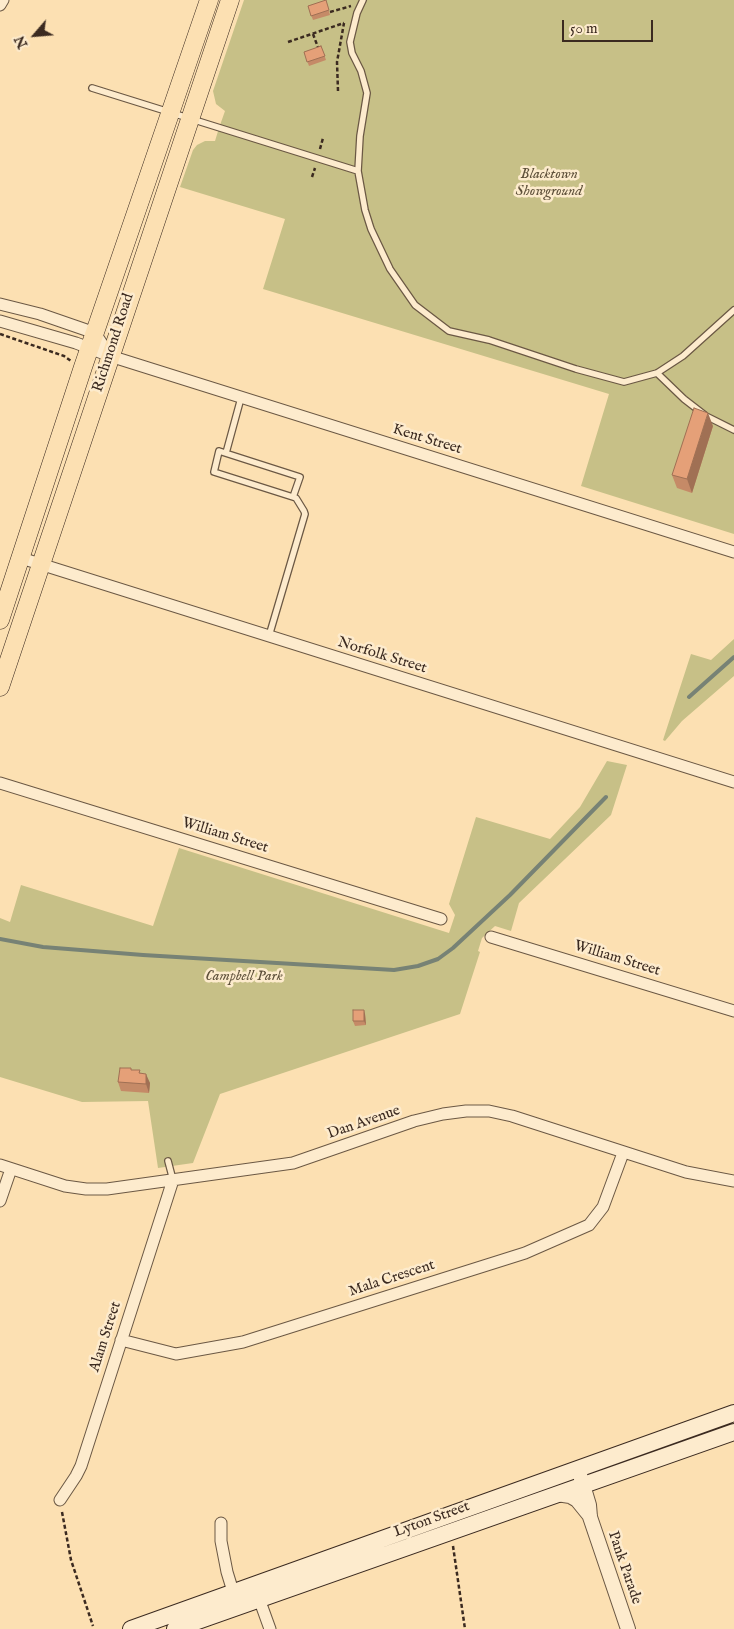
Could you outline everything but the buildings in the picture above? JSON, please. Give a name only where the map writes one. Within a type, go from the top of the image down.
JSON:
[{"type":"main road","name":"Richmond Road","points":[[0,620],[92,341],[208,0]]},
{"type":"main road","name":"Richmond Road","points":[[0,687],[230,0]]},
{"type":"main road","name":"Lyton Street","points":[[130,1629],[235,1600],[578,1468],[734,1413]]},
{"type":"main road","name":"Lyton Street","points":[[257,1592],[557,1494],[734,1432]]},
{"type":"main road","name":"Lyton Street","points":[[175,1629],[235,1600]]},
{"type":"street","points":[[0,4],[2,0]]},
{"type":"street","points":[[0,304],[40,314],[92,341],[110,356]]},
{"type":"street","points":[[0,321],[76,343],[92,341]]},
{"type":"street","name":"Kent Street","points":[[92,341],[110,356],[734,552]]},
{"type":"street","name":"Norfolk Street","points":[[21,558],[734,782]]},
{"type":"street","name":"William Street","points":[[0,783],[441,919]]},
{"type":"street","name":"William Street","points":[[491,937],[734,1011]]},
{"type":"street","name":"Dan Avenue","points":[[6,1167],[65,1186],[107,1189],[293,1163],[414,1121],[443,1114],[489,1111],[512,1116],[686,1172],[734,1181]]},
{"type":"street","name":"Mala Crescent","points":[[121,1340],[176,1354],[243,1342],[525,1253],[590,1225],[603,1207],[623,1153]]},
{"type":"street","points":[[0,1201],[6,1167]]},
{"type":"street","name":"Alam Street","points":[[60,1500],[81,1466],[173,1180]]},
{"type":"street","name":"Pank Parade","points":[[578,1468],[590,1505],[590,1517]]},
{"type":"street","name":"Pank Parade","points":[[557,1494],[570,1496],[577,1500],[590,1517],[628,1629]]},
{"type":"street","points":[[221,1523],[221,1541],[235,1600]]},
{"type":"street","points":[[257,1592],[270,1629]]},
{"type":"lane","points":[[363,0],[357,13],[350,42],[352,53],[361,71],[367,92],[360,136],[358,171],[365,210],[371,229],[390,268],[414,305],[449,331],[489,340],[576,369],[624,382],[657,372],[683,356],[734,310]]},
{"type":"lane","points":[[92,88],[358,171]]},
{"type":"lane","points":[[657,372],[684,399],[706,416],[734,430]]},
{"type":"lane","points":[[226,453],[241,398]]},
{"type":"lane","points":[[269,636],[304,514],[298,499],[214,472],[219,451],[300,476],[293,497]]},
{"type":"lane","points":[[168,1161],[173,1180]]},
{"type":"path","points":[[330,12],[351,6]]},
{"type":"path","points":[[288,42],[344,24]]},
{"type":"path","points":[[313,34],[320,52]]},
{"type":"path","points":[[320,149],[323,138]]},
{"type":"path","points":[[312,177],[315,168]]},
{"type":"path","points":[[0,334],[64,356],[74,364]]},
{"type":"path","points":[[60,1500],[71,1560],[93,1626]]},
{"type":"path","points":[[453,1545],[465,1629]]},
{"type":"green space","name":"Blacktown Showground","points":[[244,0],[734,0],[734,534],[581,486],[609,394],[263,289],[285,219],[180,187],[193,150],[197,145],[205,141],[215,141],[225,111],[216,104],[213,91]]},
{"type":"green space","points":[[734,639],[734,676],[682,721],[665,741],[663,740],[691,654],[711,660]]},
{"type":"green space","name":"Campbell Park","points":[[607,761],[627,765],[611,815],[519,903],[511,931],[495,926],[482,938],[478,951],[480,952],[460,1014],[220,1094],[193,1163],[158,1168],[148,1101],[82,1102],[0,1077],[0,918],[10,922],[21,885],[153,926],[179,848],[449,933],[455,915],[449,904],[476,817],[550,839],[580,807]]},
{"type":"waterway","points":[[689,697],[734,657]]},
{"type":"waterway","points":[[0,939],[43,947],[143,955],[394,970],[418,966],[438,959],[453,948],[510,895],[606,797]]}]
